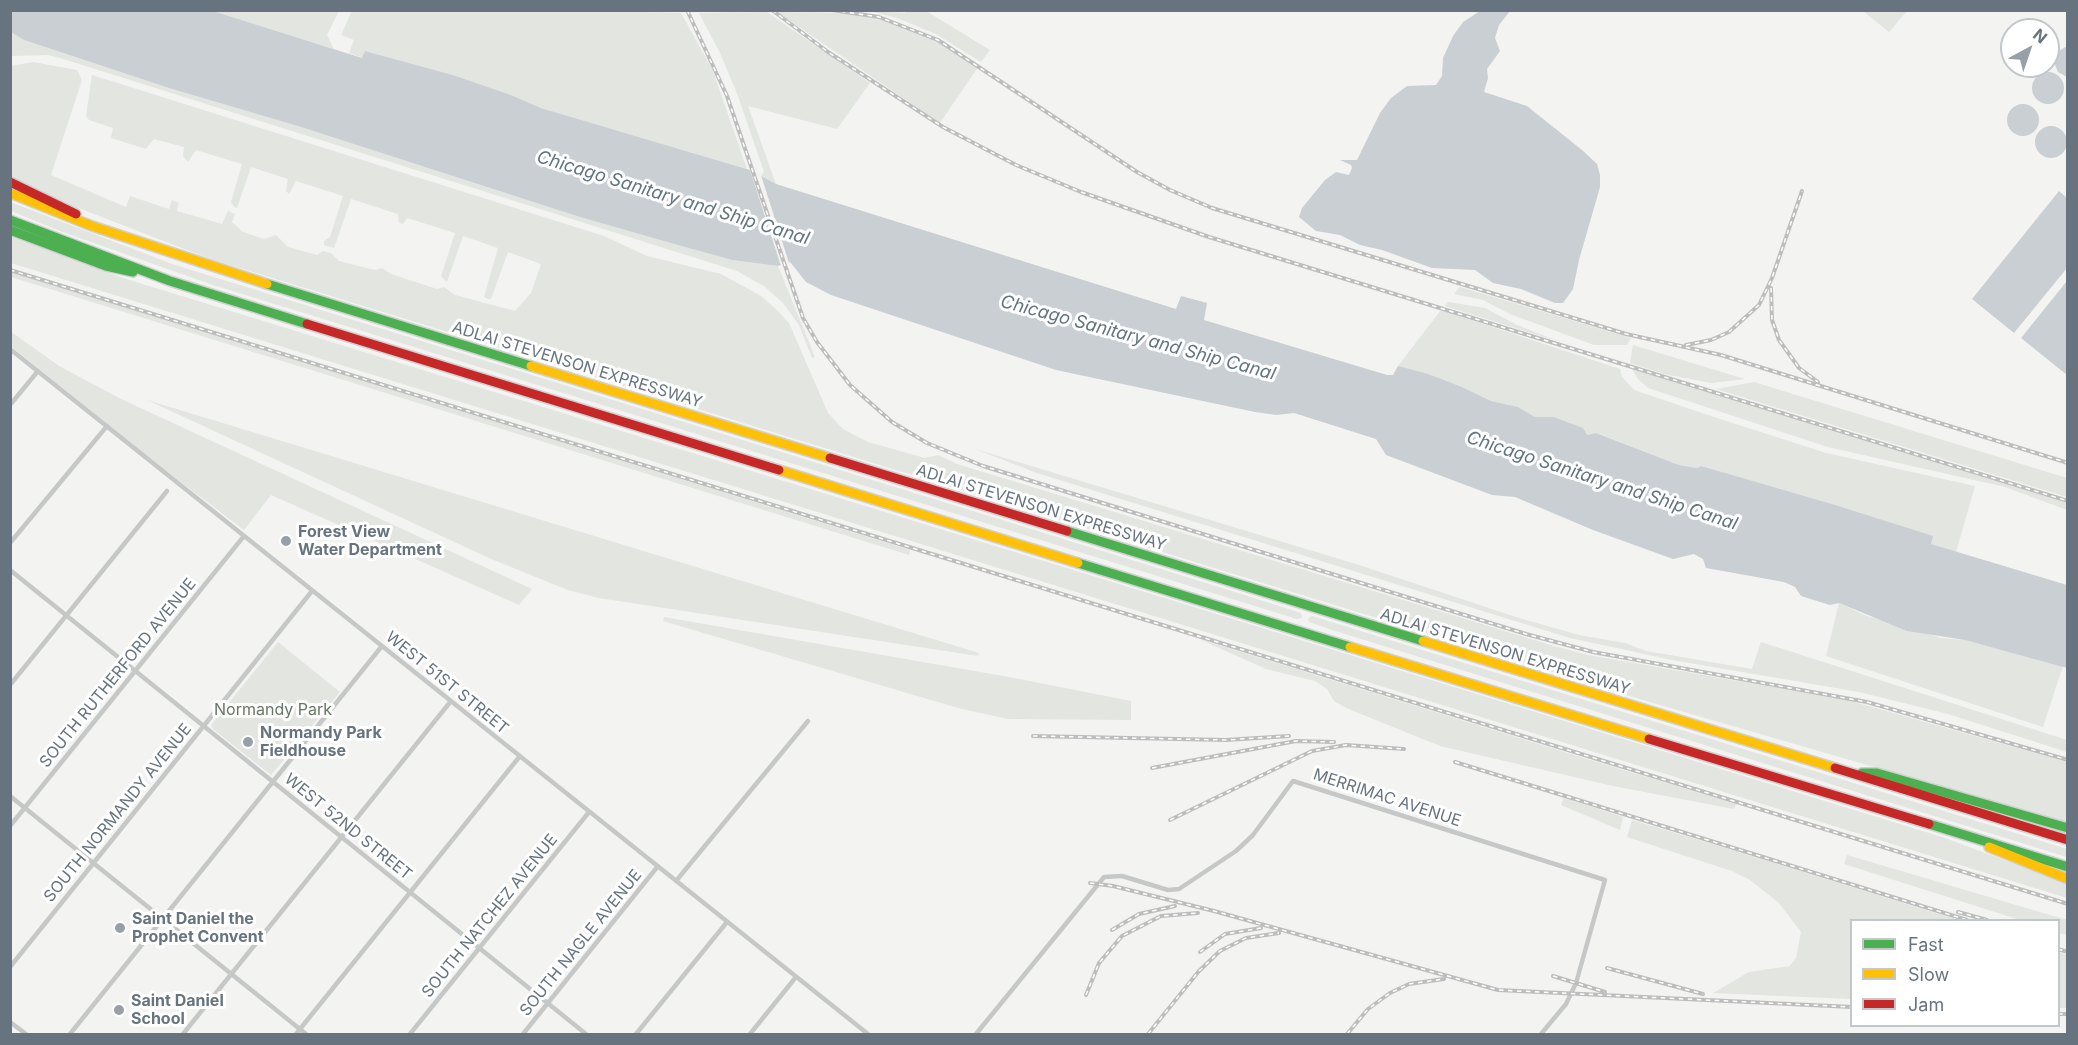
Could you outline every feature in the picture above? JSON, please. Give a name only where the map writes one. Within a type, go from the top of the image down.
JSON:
[{"type":"highway","points":[[10,182],[138,243]]},
{"type":"highway","name":"ADLAI STEVENSON EXPRESSWAY","points":[[10,193],[138,243],[1468,657],[2067,840]]},
{"type":"highway","points":[[10,220],[170,280],[1193,599],[2067,867]]},
{"type":"highway","points":[[10,230],[106,266],[170,280]]},
{"type":"highway","points":[[1851,773],[1877,773],[2067,828]]},
{"type":"highway","points":[[1971,837],[2003,854],[2067,879]]},
{"type":"street","name":"WEST 51ST STREET","points":[[10,350],[658,866],[865,1034]]},
{"type":"street","points":[[10,405],[38,371]]},
{"type":"street","points":[[10,543],[107,426]]},
{"type":"street","points":[[10,685],[167,491]]},
{"type":"street","name":"SOUTH RUTHERFORD AVENUE","points":[[10,826],[244,536]]},
{"type":"street","name":"WEST 52ND STREET","points":[[10,570],[586,1035]]},
{"type":"street","name":"SOUTH NORMANDY AVENUE","points":[[10,967],[312,591]]},
{"type":"street","points":[[70,1035],[382,646]]},
{"type":"street","points":[[183,1035],[451,701]]},
{"type":"street","points":[[676,881],[808,721]]},
{"type":"street","points":[[296,1035],[520,756]]},
{"type":"street","name":"MERRIMAC AVENUE","points":[[975,1035],[1104,877],[1112,875],[1168,890],[1179,889],[1236,851],[1253,835],[1293,781],[1605,880],[1576,983],[1566,1004],[1541,1035]]},
{"type":"street","points":[[10,796],[306,1035]]},
{"type":"street","name":"SOUTH NATCHEZ AVENUE","points":[[410,1035],[589,812]]},
{"type":"street","name":"SOUTH NAGLE AVENUE","points":[[524,1035],[658,866]]},
{"type":"street","points":[[636,1035],[727,922]]},
{"type":"street","points":[[750,1035],[796,977]]},
{"type":"street","points":[[10,1022],[26,1035]]},
{"type":"green space","points":[[562,10],[681,13],[713,71],[747,169],[541,108],[453,75],[365,51],[363,58],[349,53],[354,40],[341,35],[352,11]]},
{"type":"green space","points":[[213,11],[339,11],[327,35],[334,49]]},
{"type":"green space","points":[[869,11],[905,13],[907,11],[926,11],[990,50],[981,62],[936,34],[897,18]]},
{"type":"green space","points":[[1863,11],[1907,11],[1889,32]]},
{"type":"green space","points":[[767,12],[870,83],[837,129],[748,106],[776,184],[761,176],[764,172],[738,96],[720,53],[699,13]]},
{"type":"green space","points":[[777,12],[844,13],[889,21],[925,34],[978,67],[940,123]]},
{"type":"green space","points":[[11,32],[24,40],[169,88],[301,127],[580,217],[732,260],[778,266],[815,357],[812,358],[799,325],[783,303],[764,286],[737,271],[60,58],[48,55],[11,56]]},
{"type":"green space","points":[[33,62],[77,70],[82,80],[51,175],[126,207],[130,196],[169,209],[172,200],[179,203],[177,211],[222,224],[228,211],[235,214],[232,222],[243,232],[264,239],[276,235],[288,247],[317,255],[323,251],[331,253],[339,261],[375,270],[382,268],[391,274],[437,289],[444,287],[455,295],[515,311],[531,293],[541,264],[508,252],[491,299],[488,299],[484,297],[498,248],[463,236],[447,282],[441,276],[455,233],[407,218],[403,224],[399,223],[398,214],[351,199],[334,248],[324,245],[324,241],[330,237],[343,196],[296,181],[289,194],[286,191],[288,179],[251,167],[237,208],[234,207],[231,202],[242,164],[196,150],[188,162],[183,156],[184,147],[154,139],[146,149],[111,138],[113,128],[89,120],[86,116],[92,75],[604,236],[647,256],[721,274],[761,296],[789,323],[828,413],[843,429],[868,442],[925,458],[938,455],[957,464],[1554,646],[1588,655],[1847,700],[2067,762],[2067,823],[1643,700],[214,260],[76,207],[11,176],[11,66]]},
{"type":"green space","points":[[10,202],[175,265],[1206,583],[1301,613],[1302,618],[1297,619],[213,285],[60,231],[11,211]]},
{"type":"green space","points":[[10,236],[120,277],[1942,837],[2067,883],[2067,898],[11,263]]},
{"type":"green space","points":[[11,272],[910,550],[909,555],[11,277]]},
{"type":"green space","points":[[1460,287],[1631,338],[1627,345],[1594,345],[1510,314],[1483,300],[1454,294]]},
{"type":"green space","points":[[1448,302],[1485,308],[1517,325],[1560,342],[1445,306]]},
{"type":"green space","points":[[1441,310],[1620,369],[1622,377],[1634,390],[1714,417],[1826,453],[1975,486],[1956,552],[1931,544],[1932,536],[1701,466],[1697,468],[1679,465],[1597,433],[1587,435],[1568,422],[1554,417],[1535,417],[1518,407],[1491,401],[1462,387],[1398,366]]},
{"type":"green space","points":[[10,331],[59,366],[121,399],[532,589],[519,605],[271,495],[244,530],[140,451],[11,346]]},
{"type":"green space","points":[[1633,345],[1745,379],[1711,383],[1664,374],[1630,363]]},
{"type":"green space","points":[[1632,369],[2067,503],[2067,510],[2005,487],[1828,447],[1648,388],[1638,379]]},
{"type":"green space","points":[[1754,382],[2067,478],[2067,497],[1716,389]]},
{"type":"green space","points":[[147,400],[979,653],[978,656],[599,598],[568,590],[489,558]]},
{"type":"green space","points":[[975,449],[1356,564],[1516,617],[1579,635],[1625,643],[1646,651],[1752,669],[1761,642],[2067,740],[2067,752],[1948,714],[1859,692],[1672,660],[1570,638],[1037,473]]},
{"type":"green space","points":[[1839,603],[1864,615],[1941,638],[1965,640],[2063,666],[2043,727],[1826,656]]},
{"type":"green space","points":[[1312,616],[2067,849],[2067,857],[1332,630],[1309,622],[1308,619]]},
{"type":"green space","points":[[664,617],[1009,677],[1131,701],[1131,720],[1008,719],[958,708],[663,621]]},
{"type":"green space","points":[[1199,639],[1736,804],[1734,809],[1613,786],[1440,746],[1346,708],[1334,701],[1327,689],[1315,681],[1266,669]]},
{"type":"green space","name":"Normandy Park","points":[[278,642],[340,692],[271,775],[211,725]]},
{"type":"green space","points":[[1564,798],[1623,817],[1620,830],[1561,805]]},
{"type":"green space","points":[[1632,820],[1955,919],[1850,919],[1850,999],[1713,993],[1749,972],[1790,966],[1796,958],[1801,932],[1779,903],[1750,880],[1732,871],[1627,837]]},
{"type":"green space","points":[[1847,855],[2067,920],[2067,935],[2060,933],[2060,919],[2017,919],[1844,864]]},
{"type":"green space","points":[[2060,952],[2067,955],[2067,1008],[2060,1008]]},
{"type":"water","name":"Chicago Sanitary and Ship Canal","points":[[11,11],[213,11],[362,58],[365,51],[453,75],[541,108],[750,170],[776,184],[1176,309],[1181,296],[1207,303],[1204,320],[1387,375],[1393,375],[1398,366],[1428,374],[1491,401],[1518,407],[1535,417],[1554,417],[1583,428],[1587,435],[1596,433],[1679,465],[1697,468],[1701,466],[1835,505],[1933,536],[1931,544],[2067,585],[2067,668],[1965,640],[1907,631],[1839,603],[1830,605],[1801,596],[1795,587],[1784,582],[1706,568],[1703,559],[1694,554],[1673,559],[1593,530],[1515,497],[1492,495],[1386,455],[1376,439],[1294,413],[1276,415],[1255,412],[1056,370],[831,295],[806,282],[790,262],[778,266],[732,260],[678,245],[580,217],[301,127],[169,88],[24,40],[11,32]]},
{"type":"water","points":[[1480,11],[1510,11],[1499,25],[1495,38],[1500,51],[1487,69],[1488,78],[1484,92],[1527,106],[1597,164],[1600,187],[1573,289],[1563,303],[1555,303],[1521,289],[1493,283],[1475,270],[1432,268],[1382,250],[1360,245],[1340,235],[1316,231],[1299,217],[1302,208],[1325,180],[1336,172],[1349,175],[1351,165],[1340,160],[1357,160],[1380,113],[1391,98],[1407,86],[1436,85],[1442,76],[1443,58],[1453,36],[1463,22]]},
{"type":"water","points":[[2068,46],[2067,77],[2060,73],[2060,50]]},
{"type":"water","points":[[2036,78],[2060,78],[2063,82],[2063,94],[2054,103],[2042,103],[2033,94],[2033,82]]},
{"type":"water","points":[[2023,104],[2034,109],[2039,120],[2034,131],[2023,136],[2012,131],[2007,120],[2012,109]]},
{"type":"water","points":[[2051,126],[2062,131],[2067,142],[2062,153],[2051,158],[2040,153],[2035,142],[2040,131]]},
{"type":"water","points":[[2059,191],[2067,198],[2067,268],[2014,333],[1972,299]]},
{"type":"water","points":[[2067,281],[2067,375],[2021,338]]},
{"type":"pier","points":[[750,170],[760,172],[789,263],[781,266]]},
{"type":"railway","points":[[687,10],[727,96],[803,318],[817,342],[850,385],[892,422],[927,443],[983,466],[1526,634],[1593,652],[1867,702],[2068,760]]},
{"type":"railway","points":[[772,10],[828,52],[943,127],[1016,165],[1081,192],[1209,237],[2068,501]]},
{"type":"railway","points":[[832,10],[879,17],[938,40],[1137,172],[1170,190],[1212,208],[1626,334],[1721,355],[2068,463]]},
{"type":"railway","points":[[1686,345],[1711,340],[1729,332],[1759,305],[1772,278],[1802,191]]},
{"type":"railway","points":[[10,270],[2068,904]]},
{"type":"railway","points":[[1771,288],[1772,320],[1779,340],[1799,368],[1818,382]]},
{"type":"railway","points":[[1033,736],[1226,740],[1289,736]]},
{"type":"railway","points":[[1152,768],[1296,741],[1334,742]]},
{"type":"railway","points":[[1170,820],[1312,751],[1346,745],[1404,749]]},
{"type":"railway","points":[[1455,762],[1964,919]]},
{"type":"railway","points":[[1090,883],[1113,886],[1214,911],[1498,990],[1850,1007]]},
{"type":"railway","points":[[1112,930],[1139,914],[1175,906]]},
{"type":"railway","points":[[1958,912],[1983,919]]},
{"type":"railway","points":[[1086,995],[1099,963],[1122,936],[1161,916],[1198,913]]},
{"type":"railway","points":[[1200,952],[1225,934],[1261,928]]},
{"type":"railway","points":[[1148,1034],[1199,971],[1220,951],[1246,938],[1279,933]]},
{"type":"railway","points":[[2060,950],[2068,952]]},
{"type":"railway","points":[[1607,968],[1703,994]]},
{"type":"railway","points":[[1553,976],[1605,992]]},
{"type":"railway","points":[[1347,1034],[1368,1009],[1390,993],[1409,984],[1444,979]]},
{"type":"railway","points":[[2060,1014],[2068,1014]]},
{"type":"traffic: fast","points":[[10,220],[170,281],[307,324]]},
{"type":"traffic: fast","points":[[10,230],[106,266],[133,272]]},
{"type":"traffic: fast","points":[[267,284],[531,366]]},
{"type":"traffic: fast","points":[[1067,531],[1423,641]]},
{"type":"traffic: fast","points":[[1078,563],[1350,647]]},
{"type":"traffic: fast","points":[[1862,773],[1877,773],[2068,828]]},
{"type":"traffic: fast","points":[[1929,824],[2068,867]]},
{"type":"traffic: slow","points":[[10,193],[92,226],[267,284]]},
{"type":"traffic: slow","points":[[531,366],[830,458]]},
{"type":"traffic: slow","points":[[779,470],[1078,563]]},
{"type":"traffic: slow","points":[[1423,641],[1835,768]]},
{"type":"traffic: slow","points":[[1350,647],[1649,739]]},
{"type":"traffic: slow","points":[[1989,847],[2068,879]]},
{"type":"traffic: jam","points":[[10,182],[76,214]]},
{"type":"traffic: jam","points":[[307,324],[779,470]]},
{"type":"traffic: jam","points":[[830,458],[1067,531]]},
{"type":"traffic: jam","points":[[1649,739],[1929,824]]},
{"type":"traffic: jam","points":[[1835,768],[2068,840]]},
{"type":"place","name":"Forest View Water Department","points":[[286,541]]},
{"type":"place","name":"Normandy Park Fieldhouse","points":[[248,742]]},
{"type":"place","name":"Saint Daniel the Prophet Convent","points":[[120,928]]},
{"type":"place","name":"Saint Daniel School","points":[[119,1010]]}]
